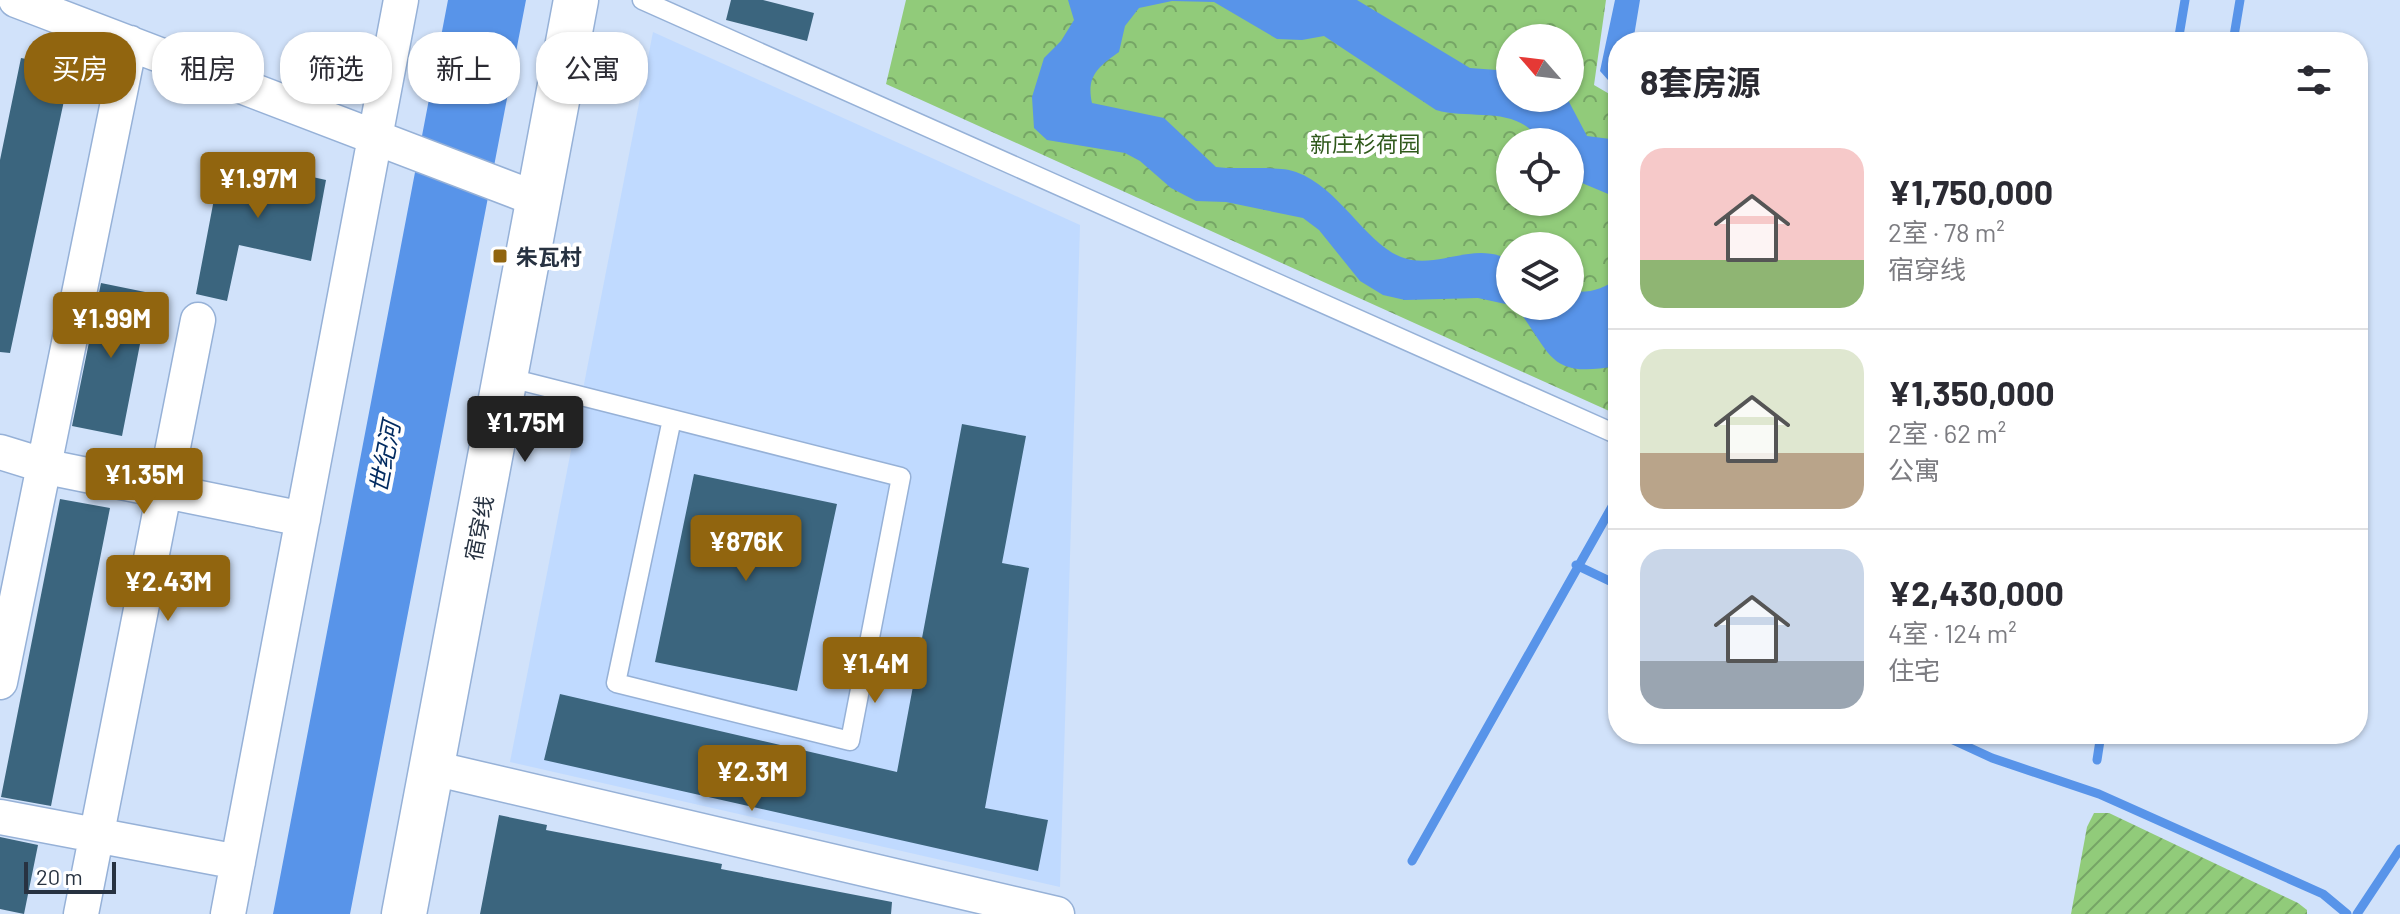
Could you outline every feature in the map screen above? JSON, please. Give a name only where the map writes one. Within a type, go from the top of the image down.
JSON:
[{"type":"main road","name":"宿穿线","points":[[404,914],[506,377],[524,195],[576,0]]},
{"type":"street","points":[[16,0],[101,32]]},
{"type":"street","points":[[228,914],[303,519],[381,139],[401,0]]},
{"type":"street","points":[[136,45],[524,195]]},
{"type":"street","points":[[0,682],[117,104]]},
{"type":"street","points":[[81,914],[198,320]]},
{"type":"street","points":[[0,452],[42,465],[303,519]]},
{"type":"street","points":[[433,768],[1057,914]]},
{"type":"street","points":[[0,817],[238,862]]},
{"type":"lane","points":[[642,0],[1608,431]]},
{"type":"lane","points":[[506,377],[672,419],[901,477],[850,741],[616,683],[672,419]]},
{"type":"shaded area","points":[[653,32],[1080,225],[1060,887],[510,762],[639,104],[648,104],[648,58]]},
{"type":"green space","name":"新庄杉荷园","points":[[906,0],[1606,0],[1594,85],[1608,93],[1608,410],[886,84]]},
{"type":"green space","points":[[2094,813],[2109,813],[2298,903],[2307,910],[2307,914],[2071,914],[2087,827]]},
{"type":"water","points":[[448,0],[526,0],[520,32],[442,32]]},
{"type":"water","points":[[1068,0],[1357,0],[1470,68],[1496,70],[1496,112],[1574,112],[1583,128],[1528,128],[1499,116],[1436,110],[1324,36],[1302,40],[1277,39],[1214,2],[1172,1],[1139,8],[1125,26],[1119,52],[1092,79],[1092,103],[1164,118],[1216,167],[1296,172],[1326,190],[1376,240],[1401,257],[1428,261],[1468,254],[1496,255],[1496,302],[1478,298],[1405,300],[1383,295],[1360,281],[1319,230],[1303,218],[1226,202],[1196,201],[1171,188],[1140,161],[1125,153],[1047,140],[1034,128],[1032,97],[1044,58],[1061,41],[1074,20]]},
{"type":"water","points":[[1615,0],[1640,0],[1635,32],[1608,32]]},
{"type":"water","points":[[1608,33],[1608,80],[1600,71]]},
{"type":"water","name":"世纪河","points":[[428,104],[506,104],[350,914],[273,914]]},
{"type":"water","points":[[1584,130],[1587,136],[1608,139],[1608,194],[1584,184]]},
{"type":"water","points":[[1608,284],[1608,367],[1576,369],[1563,365],[1545,349],[1525,320],[1584,320],[1584,292]]},
{"type":"building","points":[[731,0],[763,0],[814,13],[807,41],[726,20]]},
{"type":"building","points":[[21,58],[24,59],[24,104],[63,104],[10,353],[0,352],[0,160]]},
{"type":"building","points":[[222,157],[326,180],[311,261],[239,245],[227,301],[196,294]]},
{"type":"building","points":[[101,283],[150,293],[122,436],[72,426]]},
{"type":"building","points":[[962,424],[1026,436],[1002,563],[1029,568],[985,808],[1048,820],[1038,871],[544,760],[560,694],[897,772]]},
{"type":"building","points":[[694,474],[837,504],[797,691],[655,662]]},
{"type":"building","points":[[60,499],[110,508],[51,806],[1,797]]},
{"type":"building","points":[[499,815],[547,825],[546,830],[722,864],[721,869],[892,902],[891,914],[480,914]]},
{"type":"building","points":[[0,837],[38,845],[24,914],[0,909]]},
{"type":"waterway","points":[[2180,32],[2185,0]]},
{"type":"waterway","points":[[2235,32],[2240,0]]},
{"type":"waterway","points":[[1412,861],[1608,514]]},
{"type":"waterway","points":[[1576,565],[1608,580]]},
{"type":"waterway","points":[[1962,744],[1992,758],[2099,794],[2323,894],[2347,914]]},
{"type":"waterway","points":[[2097,760],[2099,744]]},
{"type":"waterway","points":[[2357,914],[2400,849]]},
{"type":"place","name":"朱瓦村","points":[[500,256]]}]
